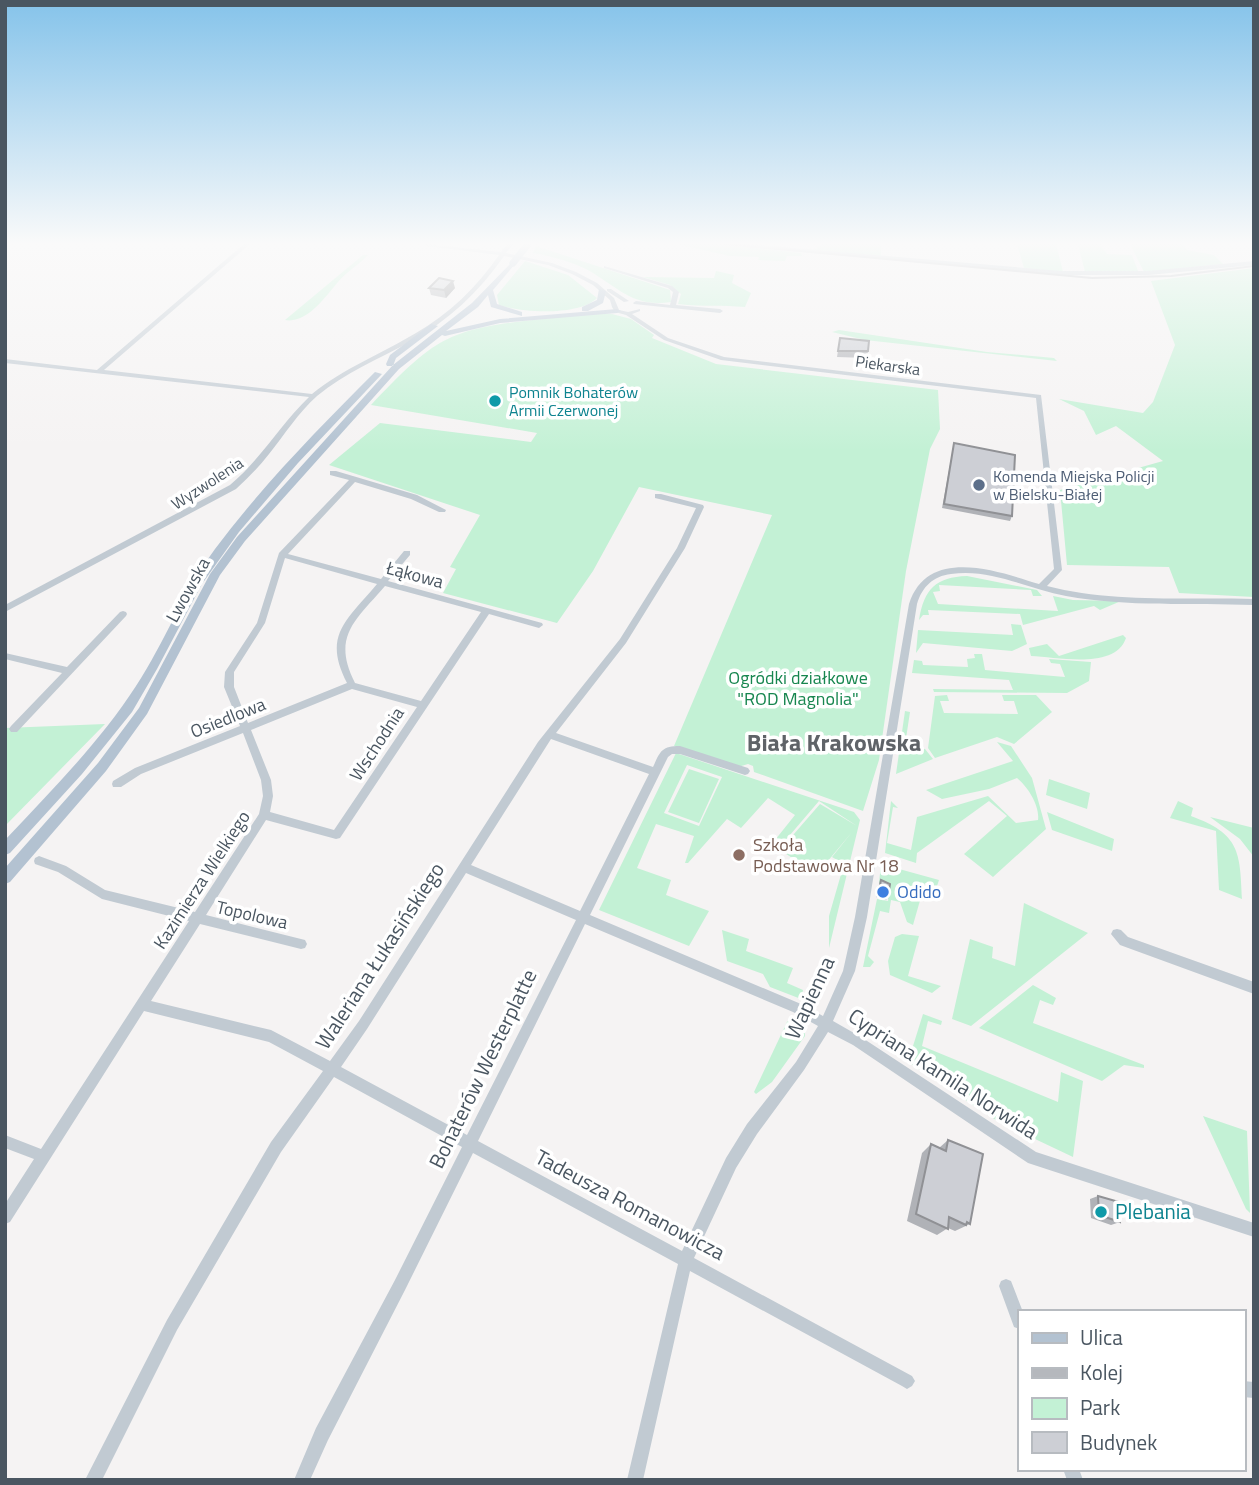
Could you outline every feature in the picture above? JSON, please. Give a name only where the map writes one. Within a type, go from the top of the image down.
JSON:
[{"type":"main road","name":"Wyzwolenia","points":[[434,329],[455,313]]},
{"type":"main road","name":"Wyzwolenia","points":[[429,341],[463,313]]},
{"type":"main road","points":[[514,313],[535,313]]},
{"type":"main road","points":[[429,341],[459,328],[570,313]]},
{"type":"main road","name":"Lwowska","points":[[5,849],[84,763],[126,711],[155,664],[190,594],[230,537],[354,400],[390,364],[434,329]]},
{"type":"main road","name":"Lwowska","points":[[5,878],[102,767],[142,711],[203,595],[227,556],[384,379],[429,341]]},
{"type":"street","points":[[99,371],[166,313]]},
{"type":"street","name":"Piekarska","points":[[646,313],[693,349]]},
{"type":"street","name":"Piekarska","points":[[628,314],[666,339],[748,363],[1039,396],[1058,570],[1041,587]]},
{"type":"street","name":"Wyzwolenia","points":[[5,609],[233,487],[262,463],[313,396],[348,373],[434,329]]},
{"type":"street","points":[[5,361],[313,396]]},
{"type":"street","points":[[333,473],[414,497],[442,510]]},
{"type":"street","name":"Kazimierza Wielkiego","points":[[5,1217],[264,815],[268,796],[266,780],[229,687],[228,676],[261,623],[282,555],[354,479]]},
{"type":"street","name":"Waleriana Łukasińskiego","points":[[93,1480],[172,1325],[276,1147],[331,1070],[549,734],[623,641],[681,548],[700,509],[697,504],[658,496]]},
{"type":"street","points":[[407,553],[381,582],[341,637],[339,660],[352,685],[421,705]]},
{"type":"street","name":"Łąkowa","points":[[282,555],[539,625]]},
{"type":"street","name":"Wapienna","points":[[635,1480],[686,1259],[731,1163],[752,1129],[800,1066],[826,1024],[849,971],[861,917],[915,595],[931,577],[956,570],[990,573],[1041,587],[1097,597],[1254,601]]},
{"type":"street","name":"Wschodnia","points":[[264,815],[336,835],[487,610]]},
{"type":"street","points":[[14,729],[123,614]]},
{"type":"street","points":[[5,656],[68,671]]},
{"type":"street","name":"Osiedlowa","points":[[117,784],[138,771],[352,685]]},
{"type":"street","points":[[549,734],[655,772]]},
{"type":"street","name":"Bohaterów Westerplatte","points":[[302,1480],[322,1434],[664,754],[674,750],[745,771]]},
{"type":"street","name":"Topolowa","points":[[39,861],[62,869],[102,894],[301,944]]},
{"type":"street","name":"Cypriana Kamila Norwida","points":[[464,867],[797,1007],[1034,1157],[1254,1230]]},
{"type":"street","points":[[1117,934],[1124,941],[1254,988]]},
{"type":"street","name":"Tadeusza Romanowicza","points":[[143,1005],[271,1036],[907,1381]]},
{"type":"street","points":[[5,1141],[45,1157]]},
{"type":"street","points":[[1006,1286],[1018,1319]]},
{"type":"green space","points":[[293,313],[309,313],[301,318],[285,320]]},
{"type":"green space","points":[[1163,313],[1254,313],[1254,597],[1179,593],[1169,567],[1067,565],[1060,490],[1163,461],[1116,426],[1096,435],[1084,411],[1059,399],[1143,413],[1153,402],[1175,345]]},
{"type":"green space","name":"Ogródki działkowe \"ROD Magnolia\"","points":[[586,314],[612,314],[631,319],[654,335],[652,338],[716,364],[938,390],[940,429],[930,449],[906,571],[879,760],[863,811],[754,772],[753,766],[748,764],[738,767],[674,746],[772,515],[639,487],[593,571],[557,623],[443,593],[456,569],[450,567],[480,515],[329,465],[380,423],[531,442],[537,433],[371,405],[412,364],[445,340],[463,333],[510,323]]},
{"type":"green space","points":[[839,330],[987,352],[1054,358],[1057,361],[865,340],[832,332]]},
{"type":"green space","points":[[967,576],[1037,590],[1042,596],[1033,596],[1031,590],[939,585],[940,591],[933,592],[938,604],[1058,611],[1053,596],[1073,600],[1121,601],[1100,610],[1094,606],[1023,625],[1020,614],[928,610],[929,615],[923,615],[919,620],[924,600],[933,587],[947,579]]},
{"type":"green space","points":[[1011,624],[1021,625],[1027,644],[1012,651],[923,643],[916,653],[918,630],[1013,635]]},
{"type":"green space","points":[[1123,635],[1126,638],[1120,648],[1098,658],[1031,656],[1029,648],[1047,644],[1059,656]]},
{"type":"green space","points":[[974,654],[982,654],[985,670],[1065,677],[1060,664],[1051,663],[1049,659],[1091,662],[1089,681],[1067,693],[934,692],[933,689],[1013,690],[1009,680],[912,673],[914,660],[922,661],[923,665],[968,667],[967,659],[975,658]]},
{"type":"green space","points":[[947,695],[949,701],[940,701],[944,713],[1018,714],[1014,701],[1004,701],[1002,695],[1036,695],[1052,712],[1014,744],[997,737],[935,758],[928,748],[935,696]]},
{"type":"green space","points":[[905,711],[910,712],[905,745],[925,749],[933,759],[896,774]]},
{"type":"green space","points":[[105,724],[5,826],[5,728]]},
{"type":"green space","points":[[997,742],[1011,746],[1032,778],[1046,829],[993,877],[964,854],[1007,816],[989,801],[917,853],[916,863],[885,853],[891,801],[898,808],[893,807],[887,843],[911,850],[917,817],[988,796],[1016,823],[1038,820],[1032,797],[1017,778],[989,789],[942,799],[926,790],[1013,761]]},
{"type":"green space","points":[[676,753],[854,812],[860,820],[829,948],[829,916],[844,864],[832,857],[852,832],[817,874],[780,850],[820,804],[857,826],[819,801],[778,849],[771,845],[795,815],[768,798],[741,828],[727,819],[688,863],[685,863],[694,836],[656,824],[637,868],[671,880],[666,895],[709,911],[689,946],[599,910]],"holes":[[[687,765],[722,777],[699,826],[664,813]]]},
{"type":"green space","points":[[689,769],[719,779],[699,823],[668,812]]},
{"type":"green space","points":[[1049,779],[1090,793],[1087,809],[1046,795]]},
{"type":"green space","points":[[1178,801],[1193,808],[1191,816],[1219,830],[1234,847],[1240,869],[1242,899],[1219,890],[1216,831],[1170,818]]},
{"type":"green space","points":[[1047,812],[1114,839],[1112,851],[1052,830]]},
{"type":"green space","points":[[1210,817],[1254,828],[1254,857],[1240,839]]},
{"type":"green space","points":[[881,864],[939,880],[937,886],[925,883],[913,925],[907,922],[900,902],[891,900],[889,913],[880,911],[868,956],[874,962],[870,967],[863,967],[877,899],[888,901],[890,886],[879,883]]},
{"type":"green space","points":[[1024,903],[1088,933],[971,1026],[952,1019],[970,939],[993,947],[992,958],[1015,966]]},
{"type":"green space","points":[[722,930],[749,939],[746,951],[793,968],[787,983],[803,990],[801,999],[770,987],[763,974],[727,961]]},
{"type":"green space","points":[[902,934],[919,936],[908,976],[941,986],[932,993],[890,975],[888,961],[895,937]]},
{"type":"green space","points":[[1033,985],[1056,998],[1053,1005],[1040,1000],[1033,1023],[1144,1065],[1144,1068],[1124,1065],[1102,1081],[979,1028]]},
{"type":"green space","points":[[923,1014],[942,1021],[941,1025],[928,1021],[922,1046],[1058,1102],[1061,1072],[1083,1081],[1073,1157],[999,1122],[908,1062]]},
{"type":"green space","points":[[794,1016],[804,1023],[805,1036],[772,1082],[756,1094],[754,1092],[787,1022]]},
{"type":"green space","points":[[1203,1116],[1247,1131],[1250,1213],[1246,1209]]},
{"type":"building","points":[[840,338],[869,341],[868,351],[838,351]]},
{"type":"building","name":"Komenda Miejska Policji w Bielsku-Białej","points":[[954,443],[1015,455],[1012,516],[944,504]]},
{"type":"building","name":"Odido","points":[[881,880],[890,884],[888,897],[878,894]]},
{"type":"building","points":[[948,1140],[983,1154],[970,1224],[967,1222],[966,1225],[949,1217],[948,1229],[916,1214],[931,1144],[946,1151]]},
{"type":"building","points":[[1098,1196],[1119,1202],[1120,1222],[1099,1215]]},
{"type":"place","name":"Pomnik Bohaterów Armii Czerwonej","points":[[495,401]]},
{"type":"place","name":"Komenda Miejska Policji w Bielsku-Białej","points":[[979,485]]},
{"type":"place","name":"Szkoła Podstawowa Nr 18","points":[[739,855]]},
{"type":"place","name":"Odido","points":[[883,892]]},
{"type":"place","name":"Plebania","points":[[1101,1212]]},
{"type":"district","name":"Biała Krakowska","points":[[834,743]]}]
